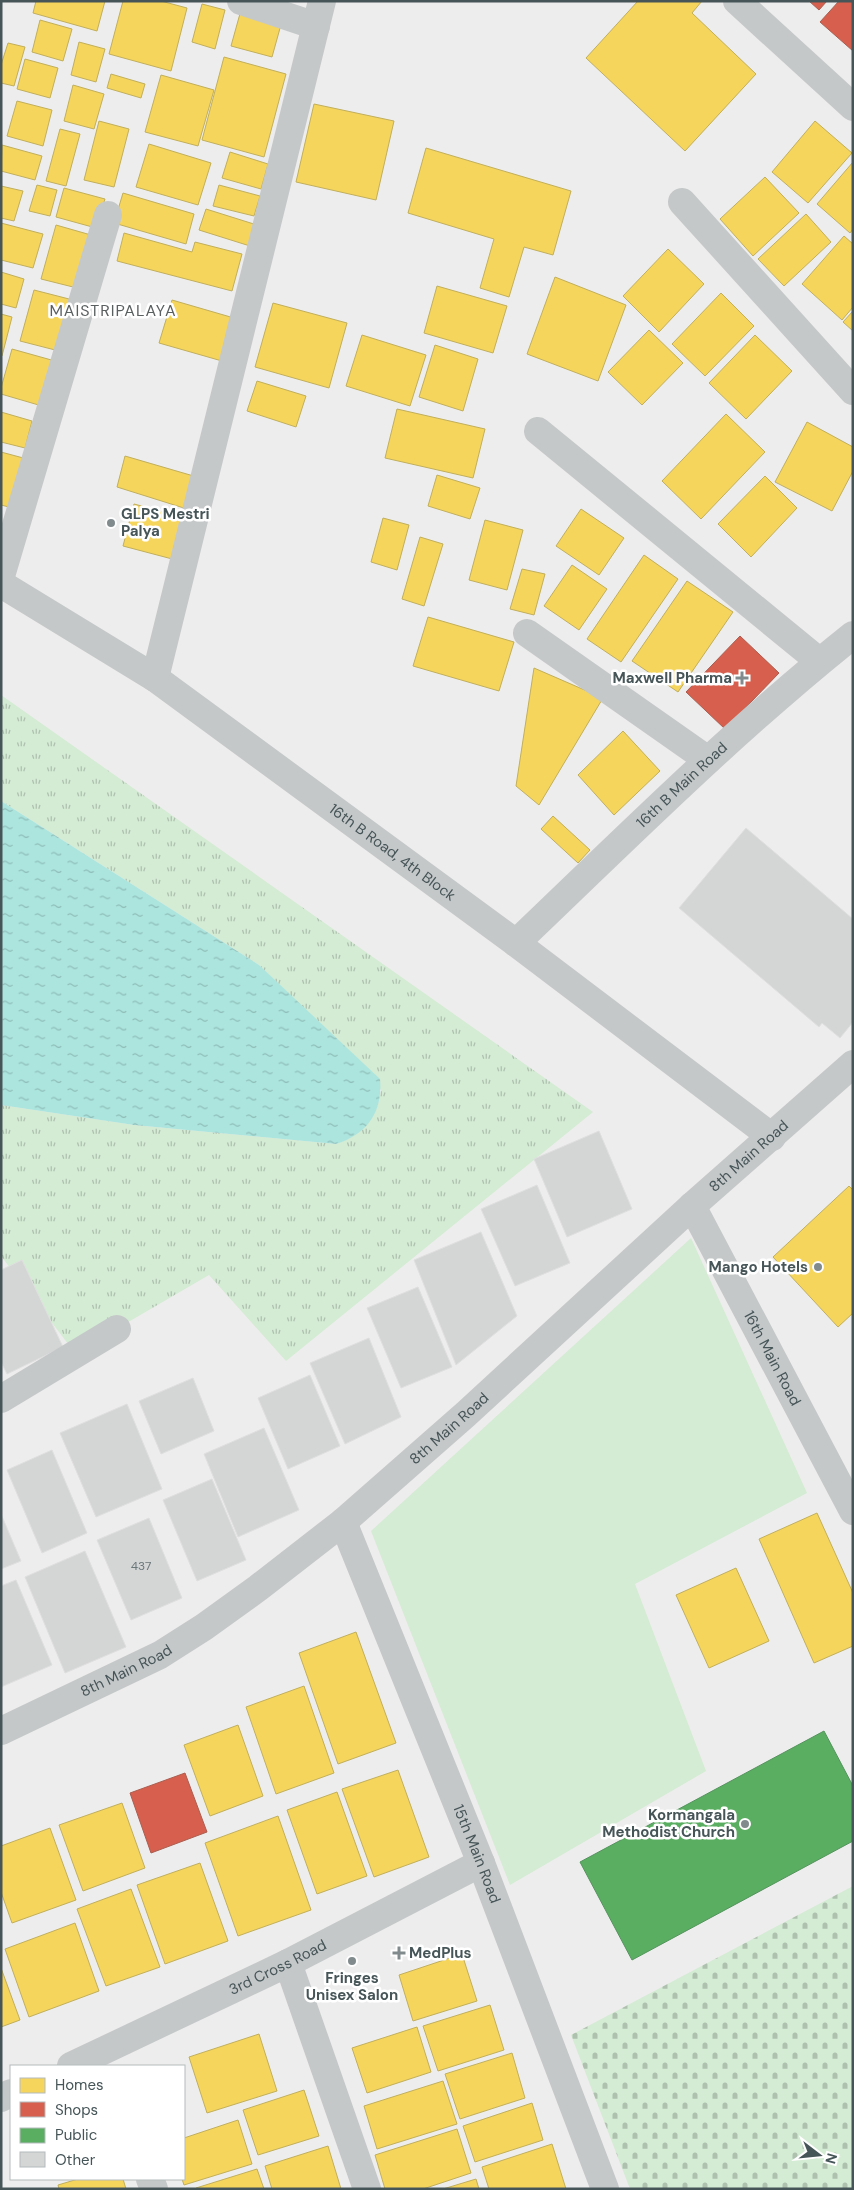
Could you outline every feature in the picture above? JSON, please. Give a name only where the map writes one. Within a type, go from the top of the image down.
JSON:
[{"type":"street","points":[[155,678],[319,13],[241,1]]},
{"type":"street","points":[[737,1],[853,107]]},
{"type":"street","points":[[682,202],[853,391]]},
{"type":"street","points":[[1,576],[108,215]]},
{"type":"street","points":[[538,432],[819,662]]},
{"type":"street","name":"16th B Road, 4th Block","points":[[1,584],[155,678],[516,942],[772,1137]]},
{"type":"street","points":[[527,633],[708,760]]},
{"type":"street","name":"16th B Main Road","points":[[516,942],[708,760],[819,662],[853,635]]},
{"type":"street","name":"8th Main Road","points":[[1,1731],[160,1655],[258,1588],[343,1522],[466,1414],[692,1206],[853,1064]]},
{"type":"street","name":"16th Main Road","points":[[692,1206],[850,1497]]},
{"type":"street","points":[[1,1399],[117,1329]]},
{"type":"street","name":"15th Main Road","points":[[343,1522],[481,1863],[605,2189]]},
{"type":"street","name":"3rd Cross Road","points":[[76,2065],[107,2059],[288,1962],[481,1863]]},
{"type":"street","points":[[288,1962],[368,2189]]},
{"type":"green space","points":[[1,695],[593,1112],[286,1361],[209,1275],[75,1353],[1,1256],[1,1105],[134,1125],[336,1144],[353,1136],[367,1124],[376,1109],[381,1090],[259,965],[1,801]]},
{"type":"green space","points":[[691,1238],[807,1493],[635,1584],[706,1771],[510,1885],[371,1531]]},
{"type":"green space","points":[[853,1886],[853,2189],[630,2189],[571,2035]]},
{"type":"water","points":[[1,801],[259,965],[380,1079],[379,1102],[371,1120],[364,1128],[347,1140],[336,1144],[134,1125],[1,1105]]},
{"type":"building: Homes","points":[[36,1],[105,1],[97,31],[33,13]]},
{"type":"building: Homes","points":[[123,1],[161,1],[187,8],[171,71],[109,54]]},
{"type":"building: Homes","points":[[638,1],[702,1],[692,13],[756,74],[685,151],[586,58]]},
{"type":"building: Homes","points":[[202,4],[225,10],[215,49],[192,42]]},
{"type":"building: Homes","points":[[241,10],[282,21],[272,57],[231,46]]},
{"type":"building: Homes","points":[[40,20],[72,29],[63,61],[32,52]]},
{"type":"building: Homes","points":[[79,42],[105,49],[96,82],[71,75]]},
{"type":"building: Homes","points":[[8,43],[25,47],[14,86],[1,83],[1,65]]},
{"type":"building: Homes","points":[[224,57],[286,74],[264,157],[202,140]]},
{"type":"building: Homes","points":[[25,59],[58,68],[50,98],[17,89]]},
{"type":"building: Homes","points":[[111,74],[145,84],[141,98],[107,88]]},
{"type":"building: Homes","points":[[161,75],[214,90],[198,146],[145,132]]},
{"type":"building: Homes","points":[[73,85],[104,94],[94,129],[64,121]]},
{"type":"building: Homes","points":[[17,101],[52,110],[43,146],[7,136]]},
{"type":"building: Homes","points":[[314,104],[394,121],[376,200],[296,182]]},
{"type":"building: Homes","points":[[99,121],[129,129],[114,187],[84,180]]},
{"type":"building: Homes","points":[[815,121],[852,153],[808,203],[772,172]]},
{"type":"building: Homes","points":[[60,129],[80,134],[66,186],[46,181]]},
{"type":"building: Homes","points":[[149,144],[211,163],[198,205],[136,187]]},
{"type":"building: Homes","points":[[2,145],[42,156],[35,180],[1,171]]},
{"type":"building: Homes","points":[[426,148],[571,191],[553,255],[524,247],[509,297],[480,288],[494,239],[408,213]]},
{"type":"building: Homes","points":[[230,152],[268,164],[261,189],[222,178]]},
{"type":"building: Homes","points":[[853,162],[853,229],[850,233],[817,204]]},
{"type":"building: Homes","points":[[765,177],[799,213],[753,256],[720,219]]},
{"type":"building: Homes","points":[[37,185],[57,190],[50,216],[29,211]]},
{"type":"building: Homes","points":[[219,185],[260,196],[254,216],[213,206]]},
{"type":"building: Homes","points":[[1,186],[23,191],[14,221],[1,218]]},
{"type":"building: Homes","points":[[64,188],[105,199],[96,228],[56,217]]},
{"type":"building: Homes","points":[[123,193],[194,214],[186,244],[114,223]]},
{"type":"building: Homes","points":[[206,209],[257,225],[250,246],[199,230]]},
{"type":"building: Homes","points":[[806,214],[831,242],[784,286],[758,259]]},
{"type":"building: Homes","points":[[1,223],[43,234],[33,268],[1,260]]},
{"type":"building: Homes","points":[[56,225],[91,235],[77,288],[41,279]]},
{"type":"building: Homes","points":[[124,233],[192,252],[195,242],[242,254],[232,291],[117,261]]},
{"type":"building: Homes","points":[[844,236],[853,244],[853,307],[842,320],[802,284]]},
{"type":"building: Homes","points":[[668,249],[704,284],[659,332],[623,296]]},
{"type":"building: Homes","points":[[1,272],[24,279],[16,308],[1,304]]},
{"type":"building: Homes","points":[[555,277],[626,305],[598,381],[527,354]]},
{"type":"building: Homes","points":[[437,286],[507,306],[493,353],[424,333]]},
{"type":"building: Homes","points":[[34,290],[73,300],[59,351],[20,341]]},
{"type":"building: Homes","points":[[721,293],[754,326],[705,376],[672,344]]},
{"type":"building: Homes","points":[[172,300],[234,318],[222,361],[159,343]]},
{"type":"building: Homes","points":[[273,303],[347,323],[329,388],[255,367]]},
{"type":"building: Homes","points":[[853,311],[853,331],[843,322]]},
{"type":"building: Homes","points":[[1,314],[12,317],[2,356],[1,355]]},
{"type":"building: Homes","points":[[649,330],[683,363],[642,405],[608,372]]},
{"type":"building: Homes","points":[[362,335],[426,355],[410,406],[346,386]]},
{"type":"building: Homes","points":[[755,335],[792,371],[746,419],[709,383]]},
{"type":"building: Homes","points":[[435,345],[478,359],[463,411],[419,397]]},
{"type":"building: Homes","points":[[12,349],[55,361],[42,406],[1,394]]},
{"type":"building: Homes","points":[[257,381],[306,396],[296,427],[247,411]]},
{"type":"building: Homes","points":[[397,409],[485,429],[473,478],[385,458]]},
{"type":"building: Homes","points":[[1,412],[32,421],[25,448],[1,442]]},
{"type":"building: Homes","points":[[726,414],[765,452],[701,519],[662,481]]},
{"type":"building: Homes","points":[[807,422],[853,447],[853,471],[832,511],[775,482]]},
{"type":"building: Homes","points":[[1,452],[27,459],[13,508],[1,505]]},
{"type":"building: Homes","points":[[125,456],[197,477],[187,509],[117,487]]},
{"type":"building: Homes","points":[[437,475],[480,488],[470,519],[428,506]]},
{"type":"building: Homes","points":[[765,476],[797,508],[751,557],[718,524]]},
{"type":"building: Homes","points":[[134,504],[187,518],[176,560],[123,546]]},
{"type":"building: Homes","points":[[581,509],[624,538],[599,575],[556,546]]},
{"type":"building: Homes","points":[[383,518],[409,525],[397,570],[371,562]]},
{"type":"building: Homes","points":[[485,520],[523,530],[507,590],[469,580]]},
{"type":"building: Homes","points":[[420,537],[443,544],[424,606],[402,599]]},
{"type":"building: Homes","points":[[644,555],[678,579],[621,662],[587,639]]},
{"type":"building: Homes","points":[[572,565],[607,589],[579,630],[544,606]]},
{"type":"building: Homes","points":[[522,569],[545,574],[534,615],[510,609]]},
{"type":"building: Homes","points":[[687,581],[733,612],[678,692],[632,661]]},
{"type":"building: Homes","points":[[428,617],[514,642],[499,691],[413,666]]},
{"type":"building: Homes","points":[[534,668],[603,698],[539,805],[516,786]]},
{"type":"building: Homes","points":[[623,731],[660,771],[614,815],[578,775]]},
{"type":"building: Homes","points":[[553,816],[590,850],[578,863],[541,829]]},
{"type":"building: Homes","points":[[849,1186],[853,1190],[853,1313],[838,1327],[773,1257]]},
{"type":"building: Homes","points":[[817,1513],[853,1593],[853,1646],[814,1663],[759,1539]]},
{"type":"building: Homes","points":[[736,1568],[769,1641],[709,1668],[676,1595]]},
{"type":"building: Homes","points":[[356,1632],[396,1743],[338,1764],[299,1653]]},
{"type":"building: Homes","points":[[304,1686],[334,1773],[276,1794],[246,1707]]},
{"type":"building: Homes","points":[[238,1725],[263,1796],[210,1816],[184,1745]]},
{"type":"building: Homes","points":[[398,1770],[429,1857],[374,1877],[342,1789]]},
{"type":"building: Homes","points":[[337,1792],[367,1876],[317,1894],[287,1810]]},
{"type":"building: Homes","points":[[122,1803],[145,1868],[83,1891],[59,1825]]},
{"type":"building: Homes","points":[[278,1816],[311,1910],[238,1936],[205,1843]]},
{"type":"building: Homes","points":[[50,1828],[76,1900],[12,1923],[1,1892],[1,1846]]},
{"type":"building: Homes","points":[[200,1863],[228,1941],[165,1964],[137,1885]]},
{"type":"building: Homes","points":[[131,1889],[160,1967],[106,1986],[77,1909]]},
{"type":"building: Homes","points":[[75,1923],[99,1991],[29,2017],[5,1949]]},
{"type":"building: Homes","points":[[462,1954],[477,2001],[413,2021],[399,1975]]},
{"type":"building: Homes","points":[[1,1968],[20,2020],[1,2027]]},
{"type":"building: Homes","points":[[490,2005],[504,2050],[438,2071],[423,2026]]},
{"type":"building: Homes","points":[[417,2027],[431,2072],[367,2093],[352,2048]]},
{"type":"building: Homes","points":[[259,2034],[277,2091],[207,2113],[189,2057]]},
{"type":"building: Homes","points":[[512,2053],[525,2098],[460,2119],[445,2074]]},
{"type":"building: Homes","points":[[443,2081],[457,2124],[377,2149],[364,2106]]},
{"type":"building: Homes","points":[[304,2090],[319,2136],[258,2155],[243,2110]]},
{"type":"building: Homes","points":[[532,2103],[543,2140],[475,2162],[463,2126]]},
{"type":"building: Homes","points":[[238,2120],[252,2164],[184,2185],[182,2180],[185,2180],[185,2138]]},
{"type":"building: Homes","points":[[457,2129],[471,2173],[423,2189],[385,2189],[375,2155]]},
{"type":"building: Homes","points":[[552,2144],[566,2189],[489,2189],[482,2167]]},
{"type":"building: Homes","points":[[328,2146],[341,2189],[272,2189],[265,2166]]},
{"type":"building: Homes","points":[[257,2169],[264,2189],[196,2188]]},
{"type":"building: Homes","points":[[476,2179],[479,2189],[443,2189]]},
{"type":"building: Homes","points":[[75,2180],[123,2180],[126,2189],[59,2189],[58,2185]]},
{"type":"building: Shops","points":[[809,1],[827,1],[819,10]]},
{"type":"building: Shops","points":[[839,1],[853,1],[853,51],[820,22]]},
{"type":"building: Shops","points":[[740,636],[779,673],[725,729],[686,692]]},
{"type":"building: Shops","points":[[185,1773],[207,1832],[151,1853],[130,1793]]},
{"type":"building: Public","points":[[824,1731],[853,1786],[853,1841],[632,1960],[580,1862]]},
{"type":"building: Other","points":[[746,828],[853,919],[853,1022],[840,1038],[822,1023],[819,1027],[679,908]]},
{"type":"building: Other","points":[[599,1131],[632,1209],[567,1237],[534,1159]]},
{"type":"building: Other","points":[[537,1185],[570,1263],[515,1286],[481,1209]]},
{"type":"building: Other","points":[[481,1232],[517,1316],[456,1365],[414,1260]]},
{"type":"building: Other","points":[[22,1260],[63,1347],[7,1374],[1,1362],[1,1270]]},
{"type":"building: Other","points":[[418,1287],[452,1367],[401,1388],[367,1308]]},
{"type":"building: Other","points":[[369,1338],[401,1417],[345,1444],[310,1363]]},
{"type":"building: Other","points":[[310,1375],[340,1446],[288,1469],[258,1398]]},
{"type":"building: Other","points":[[193,1378],[214,1431],[161,1454],[139,1401]]},
{"type":"building: Other","points":[[127,1404],[162,1489],[96,1517],[60,1433]]},
{"type":"building: Other","points":[[264,1428],[299,1510],[238,1537],[204,1454]]},
{"type":"building: Other","points":[[52,1450],[87,1533],[42,1553],[7,1470]]},
{"type":"building: Other","points":[[212,1479],[246,1560],[197,1581],[163,1500]]},
{"type":"building: Other","points":[[1,1514],[21,1561],[1,1569]]},
{"type":"building: Other","points":[[149,1518],[182,1598],[131,1620],[97,1540]]},
{"type":"building: Other","points":[[85,1551],[126,1647],[65,1673],[25,1577]]},
{"type":"building: Other","points":[[16,1580],[52,1665],[1,1687],[1,1586]]},
{"type":"place","name":"GLPS Mestri Palya","points":[[111,523]]},
{"type":"place","name":"Maxwell Pharma","points":[[742,678]]},
{"type":"place","name":"Mango Hotels","points":[[818,1267]]},
{"type":"place","name":"Kormangala Methodist Church","points":[[745,1824]]},
{"type":"place","name":"MedPlus","points":[[399,1953]]},
{"type":"place","name":"Fringes Unisex Salon","points":[[352,1961]]},
{"type":"district","name":"MAISTRIPALAYA","points":[[113,310]]}]
